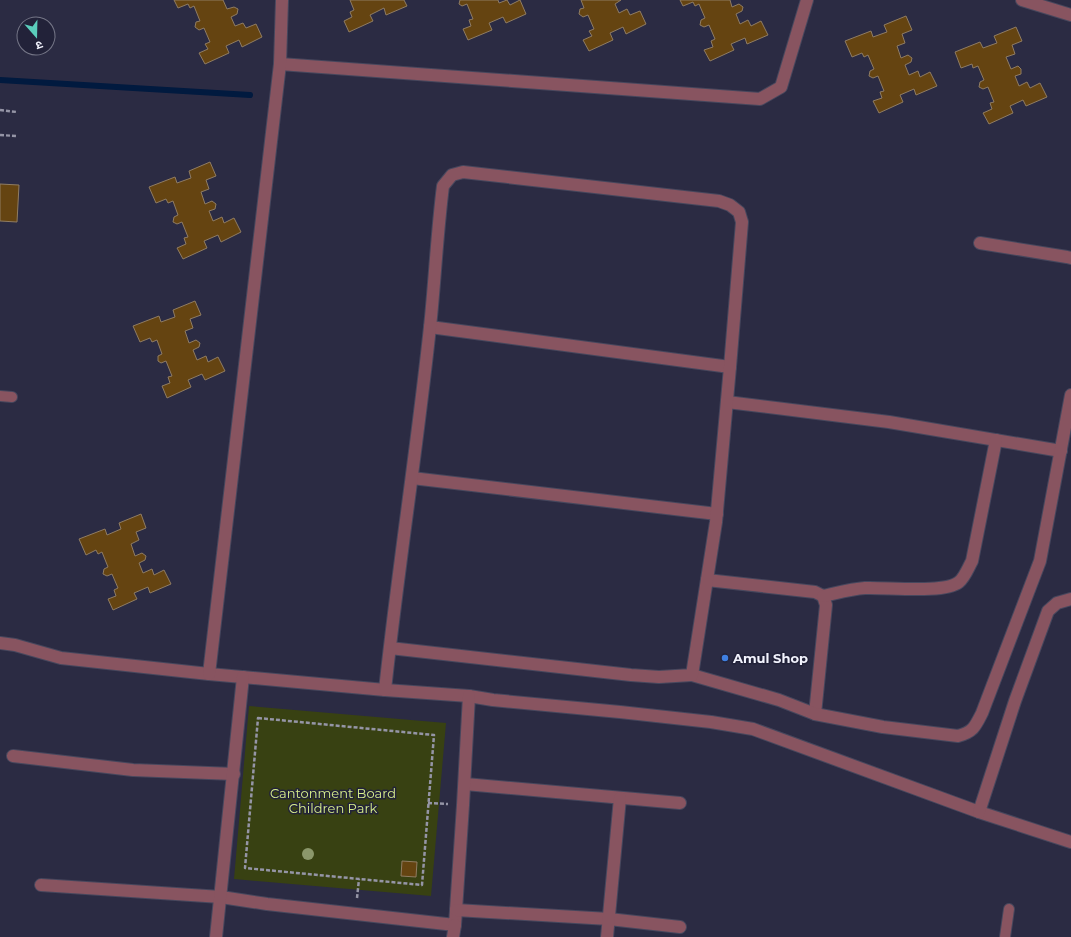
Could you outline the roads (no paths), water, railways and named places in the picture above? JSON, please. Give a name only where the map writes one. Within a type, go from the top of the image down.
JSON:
[{"type":"street","points":[[209,674],[280,64],[282,0]]},
{"type":"street","points":[[280,64],[760,99],[781,87],[807,0]]},
{"type":"street","points":[[1022,0],[1071,15]]},
{"type":"street","points":[[385,690],[430,328],[443,186],[452,175],[463,172],[719,201],[730,205],[739,212],[742,222],[717,514],[692,676]]},
{"type":"street","points":[[980,243],[1071,258]]},
{"type":"street","points":[[430,328],[730,367]]},
{"type":"street","points":[[390,648],[631,676],[659,678],[692,676],[780,700],[815,714],[884,727],[958,736],[968,733],[976,726],[1040,560],[1071,395]]},
{"type":"street","points":[[727,402],[889,422],[1061,451]]},
{"type":"street","points":[[707,580],[814,592],[823,596],[842,591],[864,588],[932,589],[948,587],[959,582],[966,574],[972,561],[996,440]]},
{"type":"street","points":[[412,478],[717,514]]},
{"type":"street","points":[[815,714],[826,605],[823,596]]},
{"type":"street","points":[[979,812],[1016,700],[1048,611],[1057,603],[1071,599]]},
{"type":"street","points":[[0,643],[15,645],[61,658],[209,674],[469,696],[493,700],[704,721],[753,729],[979,812],[1071,842]]},
{"type":"street","points":[[216,937],[244,677]]},
{"type":"street","points":[[40,885],[221,897],[454,931],[469,696]]},
{"type":"street","points":[[13,756],[133,770],[234,774]]},
{"type":"street","points":[[464,784],[680,804]]},
{"type":"street","points":[[607,937],[620,798]]},
{"type":"street","points":[[456,910],[609,919],[680,927]]},
{"type":"lane","points":[[0,396],[12,397]]},
{"type":"lane","points":[[1005,937],[1009,909]]},
{"type":"waterway","points":[[0,80],[250,95]]},
{"type":"place","name":"Amul Shop","points":[[725,658]]},
{"type":"park label","name":"Cantonment Board Children Park","points":[[333,800]]}]
